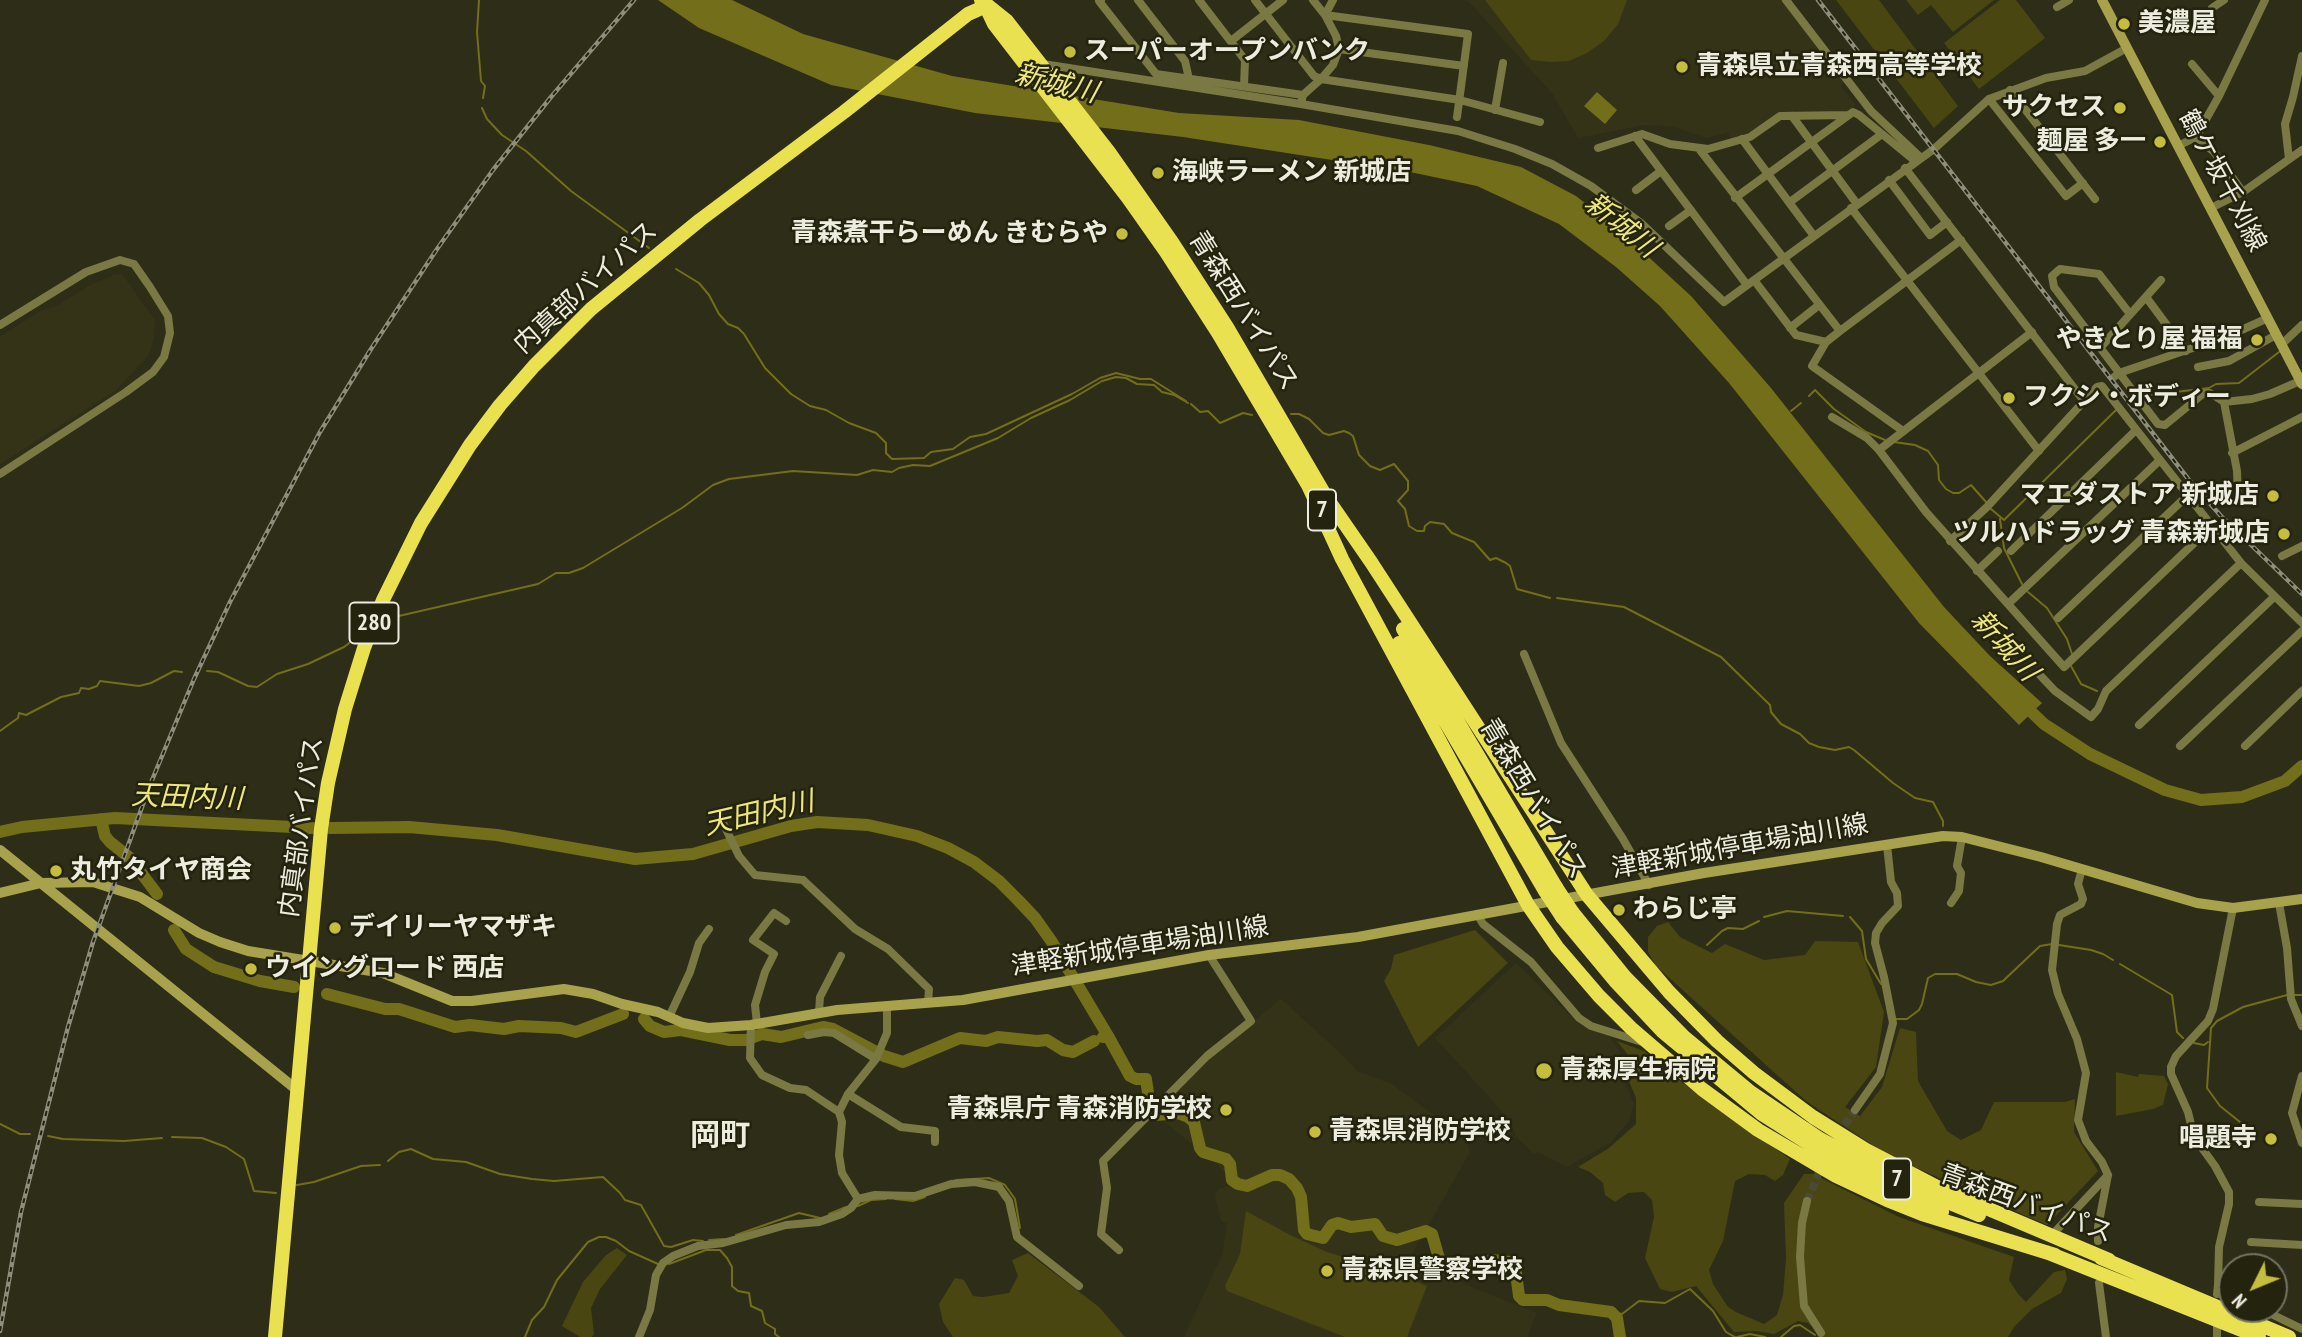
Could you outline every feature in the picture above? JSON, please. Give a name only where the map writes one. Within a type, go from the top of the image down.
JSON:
[{"type":"highway","name":"内真部バイパス","points":[[275,1337],[324,806],[335,747],[364,648],[405,554],[443,486],[470,445],[500,405],[571,327],[662,249],[968,14],[988,2]]},
{"type":"highway","name":"青森西バイパス","points":[[988,2],[994,23],[1036,65],[1100,140],[1172,242],[1227,327],[1551,889]]},
{"type":"highway","name":"青森西バイパス","points":[[1036,65],[1083,138],[1133,206],[1219,333],[1551,889],[1616,982],[1662,1031],[1762,1114],[1833,1159],[1890,1189],[2259,1337]]},
{"type":"highway","points":[[1308,485],[1342,559],[1528,905],[1582,977],[1648,1044],[1702,1089],[1758,1130],[1836,1176],[1886,1200],[1922,1213],[2055,1255]]},
{"type":"highway","points":[[1331,504],[1587,895],[1669,992],[1717,1041],[1754,1073],[1866,1150],[1939,1188],[2109,1260]]},
{"type":"highway","name":"青森西バイパス","points":[[1568,915],[1684,1037],[1749,1091],[1820,1139],[1926,1193],[2109,1260],[2289,1337]]},
{"type":"main road","name":"鶴ケ坂千刈線","points":[[2102,0],[2301,382]]},
{"type":"main road","name":"津軽新城停車場油川線","points":[[0,893],[41,883],[77,881],[106,884],[140,897],[199,933],[220,942],[248,951],[383,973],[452,1001],[472,1001],[564,989],[593,994],[683,1023],[752,1032],[819,1012],[963,1000],[1209,955],[1480,919],[1528,905],[1736,868],[1943,836],[1962,837],[2082,869],[2158,893],[2233,908],[2302,899]]},
{"type":"main road","points":[[0,850],[297,1090]]},
{"type":"street","points":[[1101,0],[1099,1],[1156,74],[1244,86],[1458,131],[1552,164],[1591,186],[1641,223],[1724,302],[1943,142],[1989,99],[2046,78],[2085,71],[2127,48]]},
{"type":"street","points":[[1138,0],[1185,61],[1189,79]]},
{"type":"street","points":[[1199,0],[1245,60],[1244,86]]},
{"type":"street","points":[[1255,0],[1314,76],[1321,79],[1460,100],[1540,122]]},
{"type":"street","points":[[1231,41],[1283,0]]},
{"type":"street","points":[[1302,100],[1333,65],[1339,49],[1336,36],[1325,15],[1313,0]]},
{"type":"street","points":[[1325,15],[1332,0]]},
{"type":"street","points":[[1786,0],[1871,111],[1917,159]]},
{"type":"street","points":[[2057,7],[2069,0]]},
{"type":"street","points":[[2213,8],[2224,0]]},
{"type":"street","points":[[2178,146],[2196,137],[2265,0]]},
{"type":"street","points":[[1325,15],[1468,34],[1457,117]]},
{"type":"street","points":[[1339,49],[1465,66]]},
{"type":"street","points":[[2289,159],[2284,124],[2302,57]]},
{"type":"street","points":[[1495,110],[1503,63]]},
{"type":"street","points":[[2192,64],[2219,96]]},
{"type":"street","points":[[1036,65],[1302,100]]},
{"type":"street","points":[[2010,90],[2095,199]]},
{"type":"street","points":[[1989,99],[2066,197],[2083,183]]},
{"type":"street","points":[[1598,148],[1643,134],[1670,144],[1700,150],[1750,137],[1780,116],[1853,113],[1917,159]]},
{"type":"street","points":[[1735,198],[1848,115]]},
{"type":"street","points":[[1791,116],[1907,279],[2039,451]]},
{"type":"street","points":[[1790,202],[1882,134]]},
{"type":"street","points":[[1635,136],[1750,283],[1796,335],[1826,342]]},
{"type":"street","points":[[2196,137],[2214,152],[2243,192]]},
{"type":"street","points":[[1742,139],[1814,236]]},
{"type":"street","points":[[1700,150],[1840,331]]},
{"type":"street","points":[[2211,208],[2243,192],[2302,150]]},
{"type":"street","points":[[1905,168],[2084,401]]},
{"type":"street","points":[[1636,190],[1661,171]]},
{"type":"street","points":[[1889,180],[1930,235],[1947,222]]},
{"type":"street","points":[[1670,226],[1691,210]]},
{"type":"street","points":[[1903,431],[1812,366],[1826,342],[1961,240]]},
{"type":"street","points":[[0,326],[86,272],[120,260],[134,264],[168,316],[170,333],[164,357],[153,372],[126,393],[0,474]]},
{"type":"street","points":[[2130,314],[2099,274],[2060,269],[2052,276],[2054,287],[2100,348],[2114,377],[2158,424],[2165,425],[2204,394],[2210,393],[2224,402],[2252,399],[2301,382]]},
{"type":"street","points":[[2100,348],[2161,280]]},
{"type":"street","points":[[2146,297],[2186,352]]},
{"type":"street","points":[[1790,327],[1819,305]]},
{"type":"street","points":[[1950,541],[1987,507],[2097,387],[2114,377],[2228,337],[2268,318]]},
{"type":"street","points":[[2198,367],[2229,361],[2279,340],[2302,325]]},
{"type":"street","points":[[1879,450],[2032,332]]},
{"type":"street","points":[[2102,386],[2241,563],[2302,623]]},
{"type":"street","points":[[2224,402],[2238,498]]},
{"type":"street","points":[[2232,453],[2302,417]]},
{"type":"street","points":[[1832,418],[1867,438],[1879,450],[1950,541],[2064,667],[2212,526]]},
{"type":"street","points":[[2011,551],[2136,430]]},
{"type":"street","points":[[2008,604],[2161,460]]},
{"type":"street","points":[[2058,618],[2188,495]]},
{"type":"street","points":[[2282,556],[2302,546]]},
{"type":"street","points":[[1977,570],[1998,551]]},
{"type":"street","points":[[2038,673],[2055,691],[2091,717],[2106,691],[2241,563]]},
{"type":"street","points":[[2139,725],[2274,597]]},
{"type":"street","points":[[2180,747],[2302,631]]},
{"type":"street","points":[[1524,654],[1561,743],[1623,839],[1649,885]]},
{"type":"street","points":[[2245,746],[2302,691]]},
{"type":"street","points":[[726,830],[755,875],[803,880],[855,929],[888,949],[929,989],[928,1003]]},
{"type":"street","points":[[1951,903],[1959,891],[1961,873],[1957,866],[1962,837]]},
{"type":"street","points":[[1855,1110],[1880,1074],[1893,1023],[1875,943],[1876,933],[1882,923],[1898,906],[1897,893],[1891,882],[1887,845]]},
{"type":"street","points":[[2082,869],[2078,884],[2083,899],[2081,904],[2060,915],[2052,970],[2086,1073],[2078,1121],[2086,1141],[2108,1175],[2098,1241]]},
{"type":"street","points":[[2279,903],[2287,948],[2291,999],[2302,1026]]},
{"type":"street","points":[[2218,1253],[2229,1204],[2229,1192],[2215,1166],[2194,1138],[2188,1112],[2171,1074],[2175,1056],[2208,1021],[2213,1009],[2233,908]]},
{"type":"street","points":[[786,921],[774,913],[753,940],[774,954],[765,972],[755,1005],[750,1058],[762,1075],[771,1081],[816,1095],[839,1112],[842,1122],[839,1155],[842,1173],[858,1199]]},
{"type":"street","points":[[1480,919],[1531,962],[1579,1018],[1591,1026],[1648,1044]]},
{"type":"street","points":[[669,1017],[690,972],[699,943],[709,929]]},
{"type":"street","points":[[1119,1250],[1101,1234],[1107,1188],[1103,1161],[1207,1056],[1251,1021],[1209,955]]},
{"type":"street","points":[[819,1012],[820,997],[841,956]]},
{"type":"street","points":[[839,1112],[848,1094],[878,1055],[887,1033],[887,1007]]},
{"type":"street","points":[[808,1035],[824,1031],[834,1033],[878,1055]]},
{"type":"street","points":[[2302,1076],[2292,1113],[2302,1143]]},
{"type":"street","points":[[848,1094],[901,1127],[935,1131],[935,1142]]},
{"type":"street","points":[[2052,1235],[2108,1175]]},
{"type":"street","points":[[639,1337],[650,1310],[656,1275],[663,1263],[673,1256],[698,1246],[723,1244],[786,1225],[819,1222],[842,1214],[858,1199],[875,1195],[915,1196],[951,1184],[975,1182],[999,1187],[1009,1201],[1017,1237],[1079,1286]]},
{"type":"street","points":[[1807,1201],[1802,1223],[1800,1257],[1804,1306],[1821,1333]]},
{"type":"street","points":[[2259,1202],[2302,1204]]},
{"type":"street","points":[[2250,1242],[2302,1245]]},
{"type":"street","points":[[2099,1283],[2106,1337]]},
{"type":"street","points":[[2217,1327],[2217,1337]]},
{"type":"shaded area","points":[[658,0],[732,0],[803,34],[952,76],[1179,113],[1299,120],[1429,145],[1521,167],[1576,196],[1618,229],[1691,296],[1771,388],[1944,607],[1990,656],[2042,703],[2019,725],[1919,623],[1729,383],[1660,306],[1616,267],[1559,224],[1477,186],[1410,172],[1183,137],[975,113],[831,85],[699,28]]},
{"type":"shaded area","name":"青森県立青森西高等学校","points":[[1460,0],[1782,0],[1845,81],[1841,87],[1856,105],[1848,111],[1780,113],[1748,133],[1731,138],[1729,132],[1707,138],[1671,126],[1644,125],[1578,138],[1552,93],[1468,1]]},
{"type":"shaded area","points":[[1485,0],[1627,0],[1618,24],[1604,41],[1569,61],[1550,62],[1531,60]]},
{"type":"shaded area","points":[[1836,0],[1879,0],[1958,106],[1934,128]]},
{"type":"shaded area","points":[[1906,0],[1994,0],[1953,32],[1931,5],[1918,15]]},
{"type":"shaded area","points":[[2000,0],[2016,0],[2045,38],[1979,89],[1944,43]]},
{"type":"shaded area","points":[[1597,92],[1617,110],[1605,124],[1584,106]]},
{"type":"shaded area","points":[[122,274],[155,320],[154,338],[148,356],[115,391],[0,464],[0,337],[40,311],[57,306],[92,284]]},
{"type":"shaded area","points":[[1668,922],[1680,937],[1712,953],[1725,944],[1764,960],[1805,955],[1815,941],[1858,942],[1884,1012],[1876,1067],[1845,1107],[1860,1116],[1882,1087],[1900,1028],[1916,1032],[1918,1081],[1947,1131],[1961,1140],[1981,1130],[1994,1102],[2065,1102],[2075,1099],[2074,1132],[2098,1171],[2047,1225],[1889,1156],[1806,1101],[1656,966],[1648,952],[1648,937],[1657,926]]},
{"type":"shaded area","points":[[1475,930],[1508,963],[1418,1047],[1384,981],[1391,969],[1394,955]]},
{"type":"shaded area","name":"青森厚生病院","points":[[1516,963],[1581,1026],[1610,1037],[1625,1060],[1624,1081],[1634,1104],[1629,1121],[1610,1143],[1567,1167],[1538,1152],[1534,1154],[1516,1136],[1510,1120],[1435,1038]]},
{"type":"shaded area","name":"青森県消防学校","points":[[1281,999],[1357,1071],[1392,1084],[1439,1119],[1468,1145],[1470,1152],[1411,1256],[1469,1286],[1537,1313],[1527,1337],[1184,1337],[1222,1255],[1227,1224],[1221,1221],[1215,1196],[1218,1189],[1236,1184],[1221,1168],[1154,1113],[1207,1060]]},
{"type":"shaded area","points":[[1617,1041],[1644,1051],[1659,1066],[1790,1159],[1783,1175],[1775,1181],[1765,1175],[1749,1174],[1735,1181],[1723,1241],[1709,1270],[1713,1284],[1728,1307],[1736,1312],[1764,1324],[1777,1315],[1783,1295],[1786,1259],[1784,1203],[1804,1174],[1813,1174],[1899,1217],[2014,1257],[2009,1280],[2026,1302],[2054,1272],[2065,1270],[2067,1279],[2061,1293],[2032,1309],[2008,1337],[1823,1337],[1808,1323],[1798,1321],[1774,1334],[1734,1332],[1696,1286],[1672,1292],[1660,1289],[1645,1258],[1654,1217],[1652,1200],[1644,1192],[1628,1193],[1615,1202],[1605,1195],[1603,1183],[1590,1172],[1578,1167],[1609,1148],[1636,1124],[1636,1098],[1627,1076],[1628,1055]]},
{"type":"shaded area","points":[[2116,1072],[2138,1077],[2139,1074],[2164,1076],[2168,1084],[2163,1105],[2116,1116]]},
{"type":"shaded area","points":[[1246,1211],[1327,1252],[1427,1286],[1407,1337],[1345,1337],[1227,1291],[1225,1286],[1240,1254]]},
{"type":"shaded area","points":[[617,1248],[627,1255],[600,1289],[591,1308],[594,1334],[592,1337],[580,1337],[562,1326],[583,1282],[606,1255]]},
{"type":"shaded area","points":[[1028,1253],[1099,1307],[1125,1337],[953,1337],[943,1322],[939,1304],[955,1278],[964,1280],[973,1296],[1009,1293],[1018,1276],[1012,1260]]},
{"type":"waterway","points":[[479,0],[477,32],[481,81],[485,86],[483,98]]},
{"type":"waterway","points":[[482,108],[487,119],[502,135],[526,151],[571,191],[649,248]]},
{"type":"waterway","points":[[676,269],[699,283],[719,314],[728,324],[744,334],[765,368],[791,394],[810,406],[826,410],[849,423],[876,433],[886,443],[886,453],[892,459],[924,458],[931,452],[953,449],[970,437],[986,434],[1100,378],[1116,373],[1151,379],[1186,401]]},
{"type":"waterway","points":[[2142,396],[2239,383],[2279,352]]},
{"type":"waterway","points":[[390,618],[538,584],[556,573],[569,573],[583,568],[682,508],[713,485],[729,479],[793,471],[857,475],[873,470],[892,472],[913,465],[930,466],[998,438],[1102,381],[1116,377],[1126,378],[1137,384],[1154,385],[1162,392],[1188,403]]},
{"type":"waterway","points":[[1809,396],[1815,390],[1834,409],[1866,432],[1885,440]]},
{"type":"waterway","points":[[1791,411],[1801,403]]},
{"type":"waterway","points":[[1191,404],[1200,412],[1208,411],[1220,423],[1243,413],[1252,415]]},
{"type":"waterway","points":[[1991,509],[2004,520],[2116,410]]},
{"type":"waterway","points":[[1291,414],[1299,414],[1309,419],[1323,433],[1329,435],[1344,431],[1349,433],[1353,436],[1359,455],[1370,466],[1380,470],[1394,464],[1408,481],[1408,490],[1398,501],[1405,509],[1409,526],[1417,531],[1424,531],[1430,522],[1444,524],[1452,533],[1474,542],[1490,560],[1496,558],[1510,566],[1517,589],[1550,598]]},
{"type":"waterway","points":[[1894,442],[1915,445],[1928,451],[1938,465],[1939,480],[1946,489],[1959,493],[1971,485],[1986,502]]},
{"type":"waterway","points":[[2000,519],[2004,548],[2022,584]]},
{"type":"waterway","points":[[2028,592],[2047,608],[2067,639],[2072,654]]},
{"type":"waterway","points":[[1557,598],[1624,607],[1721,657],[1770,705],[1771,712],[1781,724],[1819,747],[1835,750],[1849,747],[1854,750],[1915,798],[1933,802],[1943,826]]},
{"type":"waterway","points":[[207,671],[218,672],[248,686],[257,687],[277,674],[308,664],[344,647],[357,637],[363,623]]},
{"type":"waterway","points":[[2071,666],[2081,684],[2097,691]]},
{"type":"waterway","points":[[0,731],[18,718],[19,713],[26,715],[61,697],[79,693],[81,688],[97,686],[100,681],[139,686],[174,671],[182,672]]},
{"type":"waterway","name":"新城川","points":[[2020,701],[2044,724],[2090,754],[2165,790],[2201,800],[2242,797],[2285,781],[2302,766]]},
{"type":"waterway","name":"天田内川","points":[[0,832],[22,827],[115,818],[312,828]]},
{"type":"waterway","name":"天田内川","points":[[101,819],[105,836],[130,858],[157,894]]},
{"type":"waterway","name":"天田内川","points":[[330,828],[409,827],[497,835],[635,859],[693,854],[791,826],[817,822],[868,825],[917,836],[974,862],[1017,899],[1052,942],[1108,1036]]},
{"type":"waterway","points":[[1764,917],[1787,911],[1843,916]]},
{"type":"waterway","points":[[1850,917],[1862,931],[1866,959],[1881,984]]},
{"type":"waterway","points":[[1707,945],[1728,928],[1743,929],[1759,921]]},
{"type":"waterway","name":"天田内川","points":[[174,930],[186,949],[214,967],[260,981],[294,987]]},
{"type":"waterway","points":[[1896,1019],[1907,1019],[1919,1010],[1928,978],[1935,974],[1957,974],[1991,985],[2003,981],[2040,946],[2052,944]]},
{"type":"waterway","points":[[2059,945],[2091,950],[2113,960]]},
{"type":"waterway","points":[[2120,964],[2172,995],[2177,1032],[2183,1038]]},
{"type":"waterway","name":"天田内川","points":[[327,994],[385,1009],[399,1009],[455,1027],[470,1025],[504,1029],[519,1026],[561,1028],[576,1032],[623,1014]]},
{"type":"waterway","points":[[2245,1126],[2220,1106],[2207,1088],[2211,1028],[2217,1021],[2243,1007],[2287,995]]},
{"type":"waterway","points":[[2294,995],[2302,995]]},
{"type":"waterway","name":"天田内川","points":[[644,1019],[650,1026],[664,1032],[681,1030],[730,1040],[746,1040],[762,1034],[781,1037],[823,1027],[833,1029],[884,1056],[903,1062],[960,1038],[986,1041],[998,1037],[1047,1040],[1063,1050],[1073,1052],[1094,1041]]},
{"type":"waterway","name":"天田内川","points":[[1103,1037],[1108,1036],[1130,1076],[1146,1079],[1150,1107],[1156,1115],[1178,1113],[1194,1122],[1200,1148],[1203,1152],[1226,1159],[1230,1164],[1232,1180],[1247,1186],[1272,1175],[1289,1179],[1301,1197],[1304,1230],[1307,1234],[1323,1238],[1332,1225],[1338,1223],[1351,1227],[1375,1224],[1383,1236],[1397,1240],[1426,1231],[1432,1234],[1440,1262],[1453,1272],[1468,1270],[1492,1260],[1510,1262],[1516,1273],[1519,1296],[1523,1300],[1547,1300],[1559,1305],[1611,1312],[1617,1318],[1620,1337]]},
{"type":"waterway","points":[[2194,1043],[2204,1045],[2208,1042]]},
{"type":"waterway","points":[[0,1124],[20,1134],[30,1134]]},
{"type":"waterway","points":[[48,1136],[124,1141],[162,1138]]},
{"type":"waterway","points":[[172,1137],[202,1138],[226,1147],[244,1159],[254,1191],[276,1193]]},
{"type":"waterway","points":[[388,1161],[399,1152],[411,1149],[433,1159],[466,1162],[500,1174],[532,1179],[554,1181],[603,1177],[625,1200],[641,1205],[664,1246],[671,1247],[693,1240],[703,1241]]},
{"type":"waterway","points":[[297,1185],[361,1166],[380,1165]]},
{"type":"waterway","points":[[956,1180],[989,1178],[1005,1185],[1015,1199],[1020,1228]]},
{"type":"waterway","points":[[895,1199],[913,1201],[925,1197]]},
{"type":"waterway","points":[[858,1206],[871,1200],[886,1199]]},
{"type":"waterway","points":[[829,1214],[846,1207]]},
{"type":"waterway","points":[[736,1235],[799,1213],[820,1218]]},
{"type":"waterway","points":[[525,1337],[532,1320],[544,1307],[557,1280],[588,1242],[606,1237],[658,1264]]},
{"type":"waterway","points":[[709,1240],[724,1239]]},
{"type":"waterway","points":[[669,1264],[706,1250],[720,1250],[732,1267],[732,1286],[738,1291],[749,1293],[751,1306],[762,1311],[765,1323],[775,1329],[775,1334],[779,1337]]},
{"type":"waterway","points":[[1611,1312],[1622,1314],[1639,1301],[1665,1303],[1690,1289],[1713,1311],[1726,1332],[1735,1337]]},
{"type":"waterway","points":[[1781,1337],[1794,1326],[1800,1325],[1815,1335]]},
{"type":"waterway","points":[[1737,1337],[1750,1334],[1765,1337]]},
{"type":"tunnel","points":[[1838,1135],[1855,1110]]},
{"type":"tunnel","points":[[1807,1201],[1822,1165]]},
{"type":"railway","points":[[0,1331],[21,1212],[68,1027],[93,942],[150,785],[194,679],[230,602],[320,432],[437,249],[493,170],[634,0]]},
{"type":"railway","points":[[1818,0],[2189,480],[2221,516],[2302,594]]},
{"type":"place","name":"美濃屋","points":[[2124,24]]},
{"type":"place","name":"スーパーオープンバンク","points":[[1070,52]]},
{"type":"place","name":"青森県立青森西高等学校","points":[[1682,67]]},
{"type":"place","name":"サクセス","points":[[2120,108]]},
{"type":"place","name":"麺屋 多一","points":[[2160,142]]},
{"type":"place","name":"海峡ラーメン 新城店","points":[[1158,173]]},
{"type":"place","name":"青森煮干らーめん きむらや","points":[[1122,234]]},
{"type":"place","name":"やきとり屋 福福","points":[[2257,340]]},
{"type":"place","name":"フクシ・ボディー","points":[[2009,398]]},
{"type":"place","name":"マエダストア 新城店","points":[[2273,496]]},
{"type":"place","name":"ツルハドラッグ 青森新城店","points":[[2284,534]]},
{"type":"place","name":"丸竹タイヤ商会","points":[[56,871]]},
{"type":"place","name":"わらじ亭","points":[[1619,910]]},
{"type":"place","name":"デイリーヤマザキ","points":[[335,928]]},
{"type":"place","name":"ウイングロード 西店","points":[[251,969]]},
{"type":"place","name":"青森厚生病院","points":[[1544,1071]]},
{"type":"place","name":"青森県庁 青森消防学校","points":[[1226,1110]]},
{"type":"place","name":"青森県消防学校","points":[[1315,1132]]},
{"type":"place","name":"唱題寺","points":[[2271,1139]]},
{"type":"place","name":"青森県警察学校","points":[[1327,1271]]},
{"type":"district","name":"岡町","points":[[720,1136]]}]
